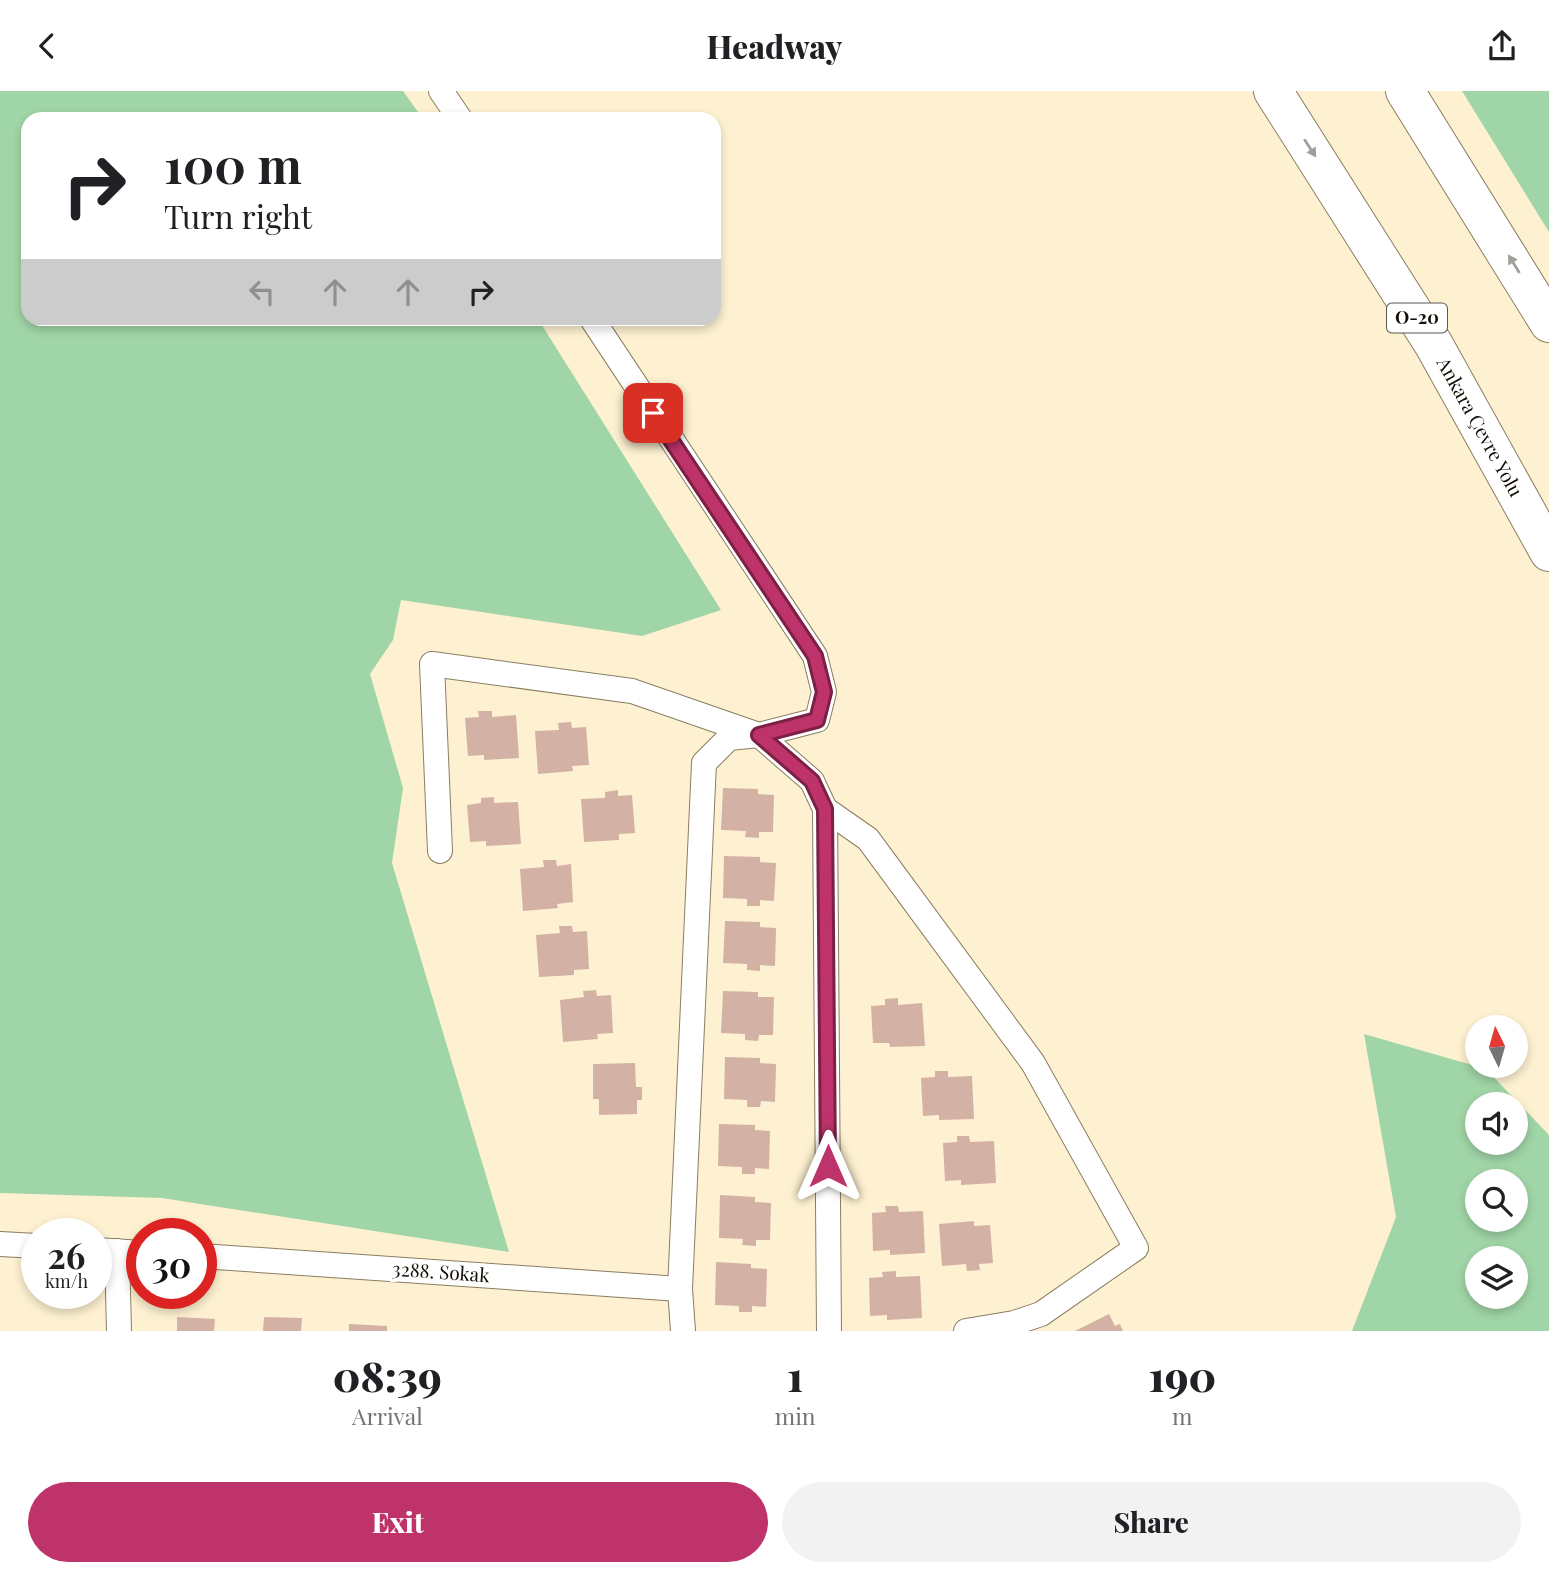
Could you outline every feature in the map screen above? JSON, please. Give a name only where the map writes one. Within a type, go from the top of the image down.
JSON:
[{"type":"highway","name":"Ankara Çevre Yolu","points":[[1273,91],[1434,345],[1549,552]]},
{"type":"highway","points":[[1405,91],[1549,323]]},
{"type":"street","points":[[441,91],[455,112]]},
{"type":"street","points":[[597,326],[815,656],[824,692],[817,720],[759,735],[729,738],[704,763],[680,1289],[683,1331]]},
{"type":"street","points":[[440,851],[432,664],[632,691],[759,735],[812,781],[825,809],[830,1331]]},
{"type":"street","points":[[825,809],[868,839],[1033,1063],[1136,1248],[1041,1314],[1014,1323],[966,1331]]},
{"type":"street","points":[[0,1244],[21,1245]]},
{"type":"street","name":"3288. Sokak","points":[[217,1257],[680,1289]]},
{"type":"street","points":[[112,1284],[119,1331]]},
{"type":"green space","points":[[0,91],[403,91],[418,112],[21,112],[21,326],[542,326],[721,610],[642,636],[401,600],[393,640],[370,674],[403,788],[392,863],[509,1252],[162,1198],[0,1193]]},
{"type":"green space","points":[[1462,91],[1549,91],[1549,232]]},
{"type":"green space","points":[[1364,1034],[1465,1063],[1465,1078],[1495,1078],[1508,1092],[1465,1092],[1465,1155],[1528,1155],[1528,1113],[1549,1135],[1549,1331],[1352,1331],[1396,1217]]},
{"type":"building","points":[[478,711],[492,711],[492,717],[516,715],[519,758],[484,760],[484,755],[468,756],[465,718],[479,717]]},
{"type":"building","points":[[571,722],[572,728],[586,727],[589,765],[572,766],[573,771],[538,774],[535,731],[559,730],[558,723]]},
{"type":"building","points":[[723,788],[758,789],[758,794],[774,795],[773,832],[759,832],[759,838],[745,837],[746,831],[721,830]]},
{"type":"building","points":[[618,790],[618,796],[632,795],[635,833],[619,834],[619,840],[584,842],[581,799],[605,798],[605,792]]},
{"type":"building","points":[[494,797],[494,803],[518,802],[521,844],[486,846],[486,841],[470,842],[467,805],[481,803],[481,798]]},
{"type":"building","points":[[724,856],[760,857],[760,862],[776,863],[774,901],[760,900],[760,906],[747,906],[747,899],[723,898]]},
{"type":"building","points":[[543,860],[556,860],[557,866],[571,864],[573,902],[557,904],[558,908],[523,911],[520,869],[544,867]]},
{"type":"building","points":[[725,921],[760,922],[760,927],[776,928],[775,966],[760,965],[760,971],[747,970],[747,964],[723,963]]},
{"type":"building","points":[[559,926],[572,926],[573,932],[587,931],[589,969],[574,970],[574,975],[539,977],[536,935],[560,933]]},
{"type":"building","points":[[596,990],[597,996],[611,995],[613,1033],[597,1034],[598,1039],[563,1042],[560,1000],[584,997],[583,991]]},
{"type":"building","points":[[723,991],[758,992],[758,997],[774,997],[773,1035],[759,1035],[758,1041],[745,1040],[745,1034],[721,1033]]},
{"type":"building","points":[[898,998],[898,1005],[922,1003],[925,1046],[890,1047],[889,1043],[873,1043],[871,1006],[885,1005],[885,999]]},
{"type":"building","points":[[725,1057],[760,1058],[760,1063],[776,1064],[775,1102],[761,1101],[760,1107],[747,1107],[747,1100],[724,1099]]},
{"type":"building","points":[[635,1063],[636,1087],[642,1087],[642,1100],[637,1100],[637,1114],[599,1115],[599,1099],[593,1099],[593,1064]]},
{"type":"building","points":[[935,1071],[948,1071],[948,1077],[972,1076],[974,1119],[939,1120],[939,1115],[923,1116],[921,1078],[935,1077]]},
{"type":"building","points":[[719,1124],[755,1125],[755,1130],[770,1131],[769,1169],[755,1168],[755,1174],[742,1174],[742,1167],[718,1166]]},
{"type":"building","points":[[957,1136],[969,1136],[970,1142],[994,1141],[996,1183],[961,1185],[961,1180],[945,1181],[943,1143],[957,1142]]},
{"type":"building","points":[[720,1195],[755,1197],[755,1202],[771,1203],[770,1240],[756,1240],[756,1246],[742,1245],[743,1239],[719,1238]]},
{"type":"building","points":[[885,1206],[898,1206],[899,1212],[923,1211],[925,1253],[890,1255],[890,1250],[873,1251],[872,1213],[886,1212]]},
{"type":"building","points":[[974,1221],[974,1226],[990,1225],[993,1263],[979,1264],[980,1270],[967,1271],[966,1264],[942,1266],[939,1224]]},
{"type":"building","points":[[716,1262],[751,1264],[751,1268],[767,1269],[766,1307],[752,1306],[752,1312],[739,1312],[739,1306],[715,1305]]},
{"type":"building","points":[[896,1271],[896,1277],[920,1276],[922,1318],[887,1320],[887,1315],[870,1316],[869,1278],[883,1277],[882,1272]]},
{"type":"building","points":[[1109,1314],[1115,1326],[1120,1324],[1123,1331],[1075,1331]]},
{"type":"building","points":[[177,1317],[215,1319],[214,1331],[177,1331]]},
{"type":"building","points":[[264,1317],[302,1318],[301,1331],[263,1331]]},
{"type":"building","points":[[349,1324],[387,1326],[387,1331],[349,1331]]},
{"type":"route","points":[[653,413],[815,656],[824,692],[817,720],[759,735],[812,781],[825,809],[828,1166]]}]
